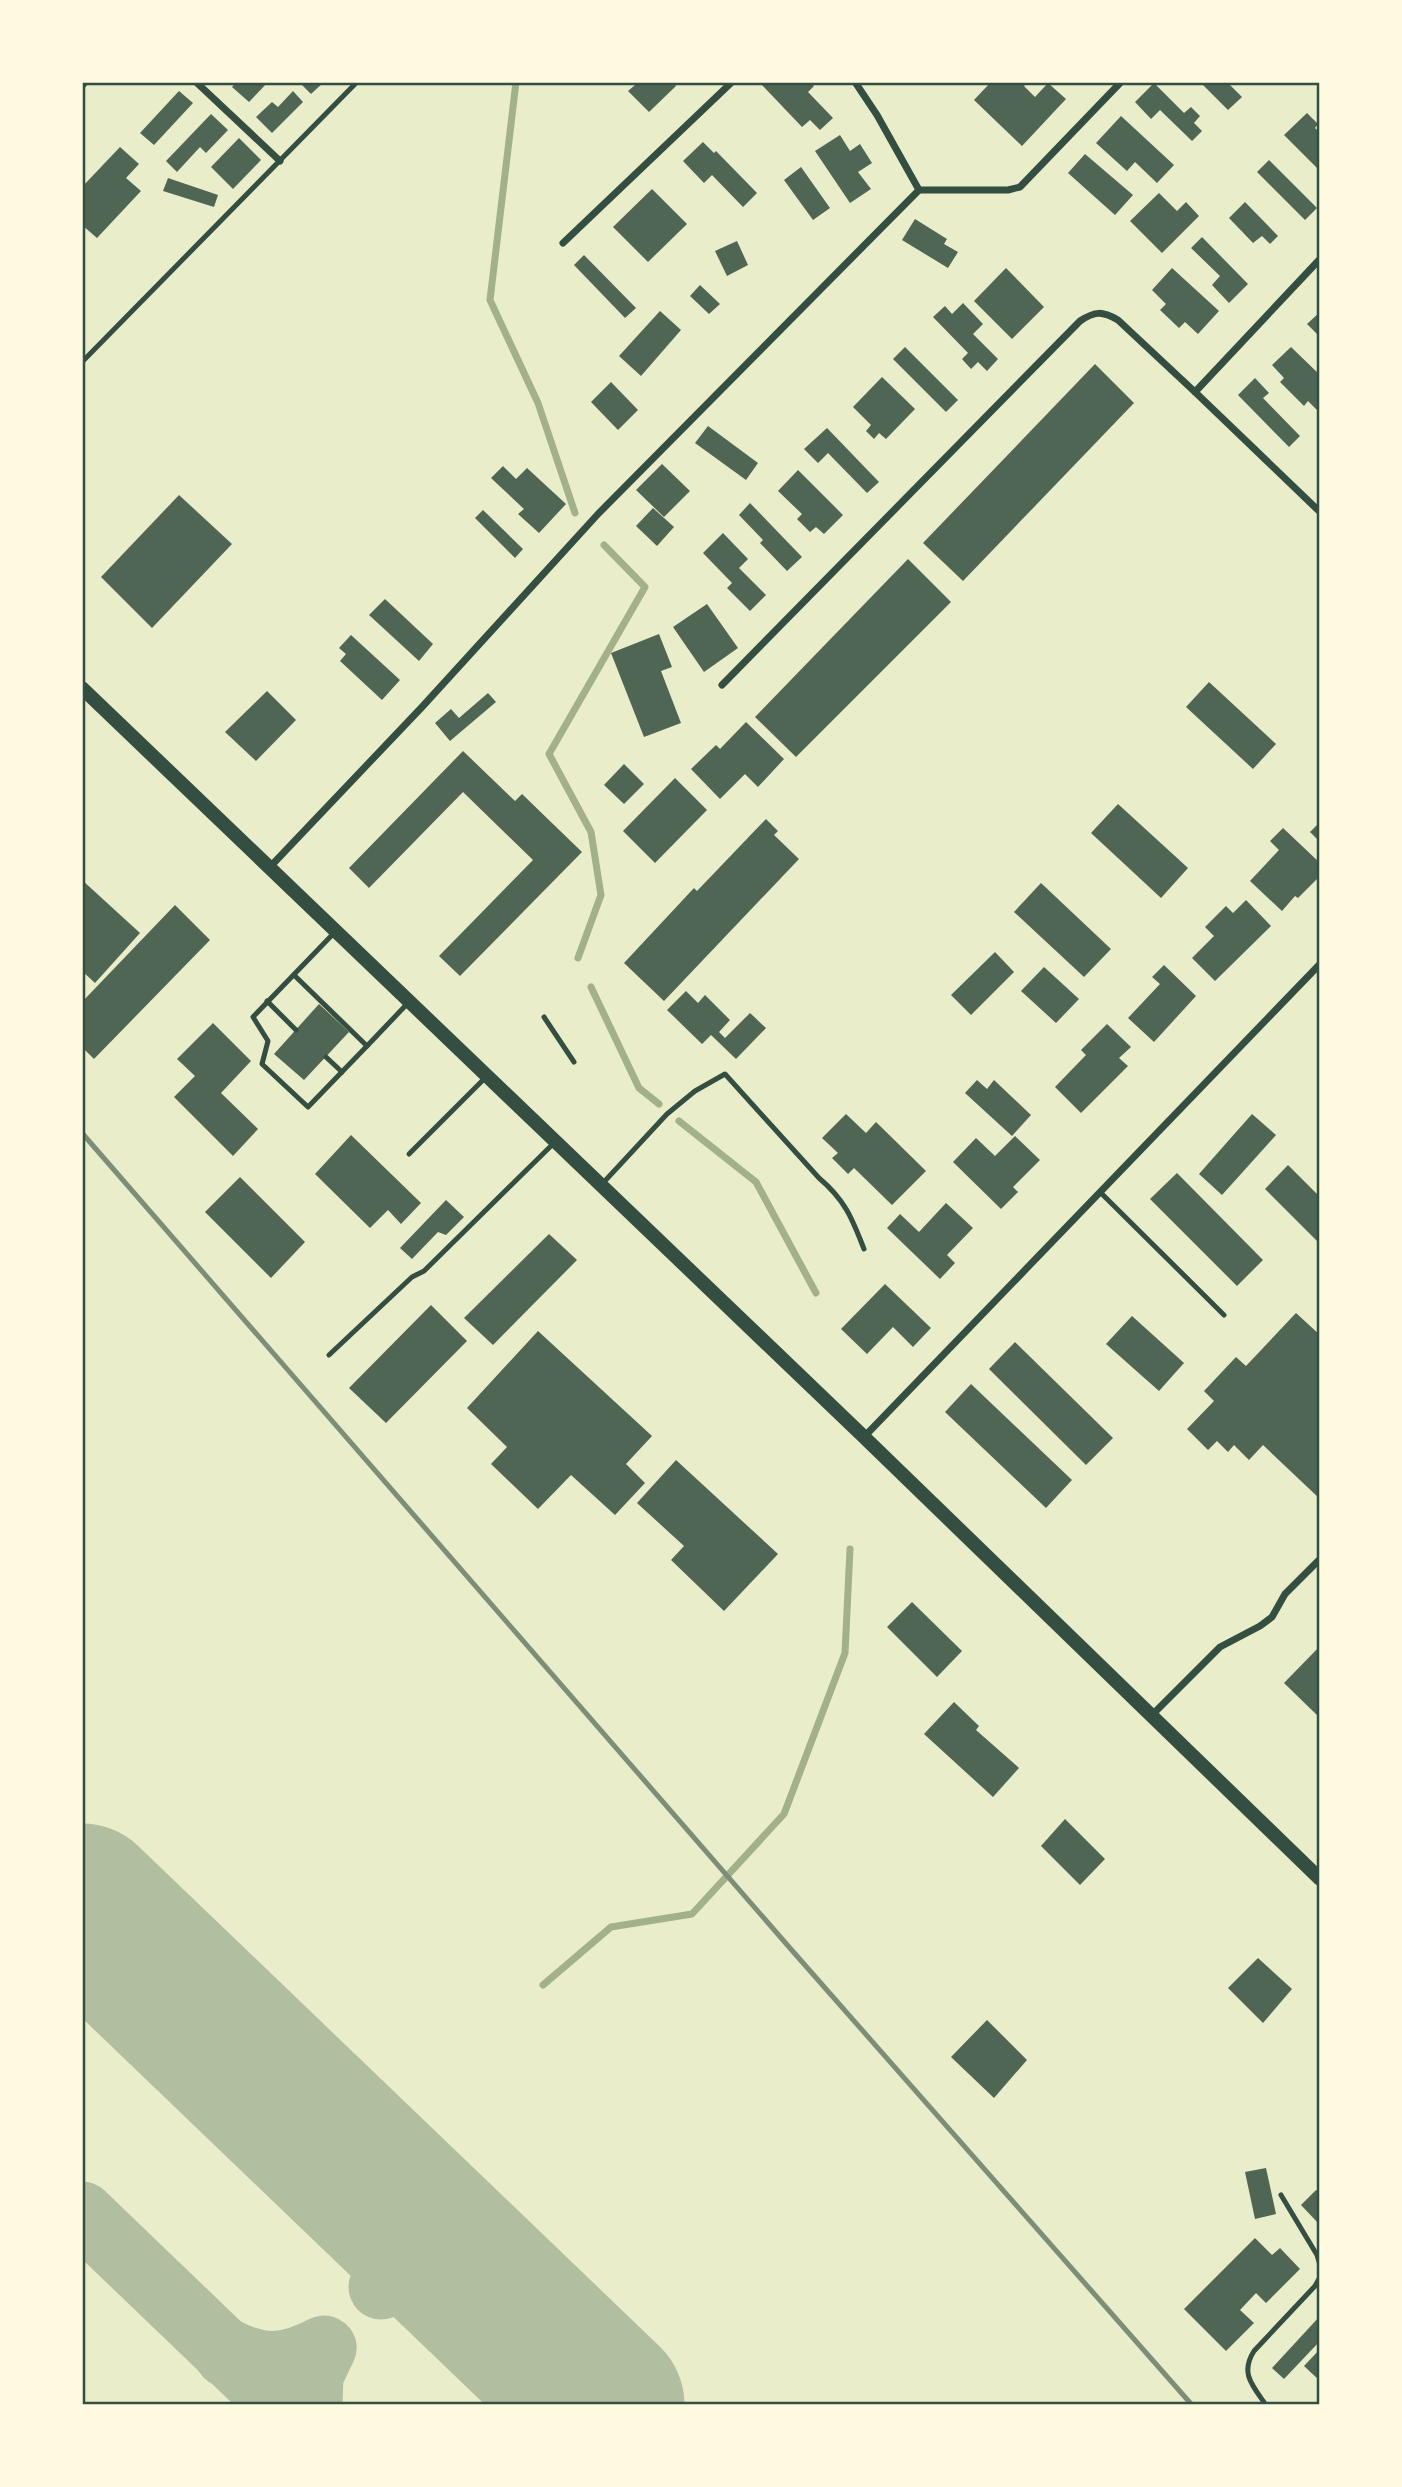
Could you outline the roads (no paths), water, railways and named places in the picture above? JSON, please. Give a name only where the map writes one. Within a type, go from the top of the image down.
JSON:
[{"type":"main road","points":[[82,688],[864,1437],[1320,1879]]},
{"type":"street","points":[[196,82],[280,162]]},
{"type":"street","points":[[563,243],[732,82]]},
{"type":"street","points":[[855,82],[877,115],[919,190]]},
{"type":"street","points":[[270,868],[422,707],[597,514],[919,190],[1008,190],[1020,187],[1121,82]]},
{"type":"street","points":[[1195,391],[1320,259]]},
{"type":"street","points":[[722,685],[1080,321],[1092,313],[1104,312],[1118,320],[1320,512]]},
{"type":"street","points":[[864,1437],[1320,964]]},
{"type":"street","points":[[1151,1716],[1220,1647],[1248,1634],[1272,1617],[1285,1594],[1320,1559]]},
{"type":"lane","points":[[82,362],[357,82]]},
{"type":"lane","points":[[336,931],[253,1017],[268,1041],[262,1064],[308,1108],[409,1001]]},
{"type":"lane","points":[[293,975],[367,1045]]},
{"type":"lane","points":[[267,1001],[296,1030]]},
{"type":"lane","points":[[544,1017],[574,1062]]},
{"type":"lane","points":[[326,1057],[342,1072]]},
{"type":"lane","points":[[601,1186],[667,1114],[695,1091],[725,1074],[818,1178],[835,1191],[850,1213],[864,1249]]},
{"type":"lane","points":[[409,1154],[486,1076]]},
{"type":"lane","points":[[329,1355],[412,1277],[424,1271],[555,1142]]},
{"type":"lane","points":[[1100,1192],[1224,1315]]},
{"type":"lane","points":[[1281,2195],[1317,2255],[1320,2265]]},
{"type":"lane","points":[[1266,2405],[1247,2373],[1247,2362],[1320,2277]]},
{"type":"waterway","points":[[516,82],[490,300],[538,403],[575,513]]},
{"type":"waterway","points":[[578,958],[601,895],[591,832],[549,754],[645,587],[604,545]]},
{"type":"waterway","points":[[591,987],[639,1088],[659,1104]]},
{"type":"waterway","points":[[679,1121],[756,1182],[816,1293]]},
{"type":"waterway","points":[[543,1985],[611,1927],[692,1914],[784,1814],[845,1653],[850,1549]]},
{"type":"railway","points":[[82,1133],[789,1947],[1192,2405]]}]
